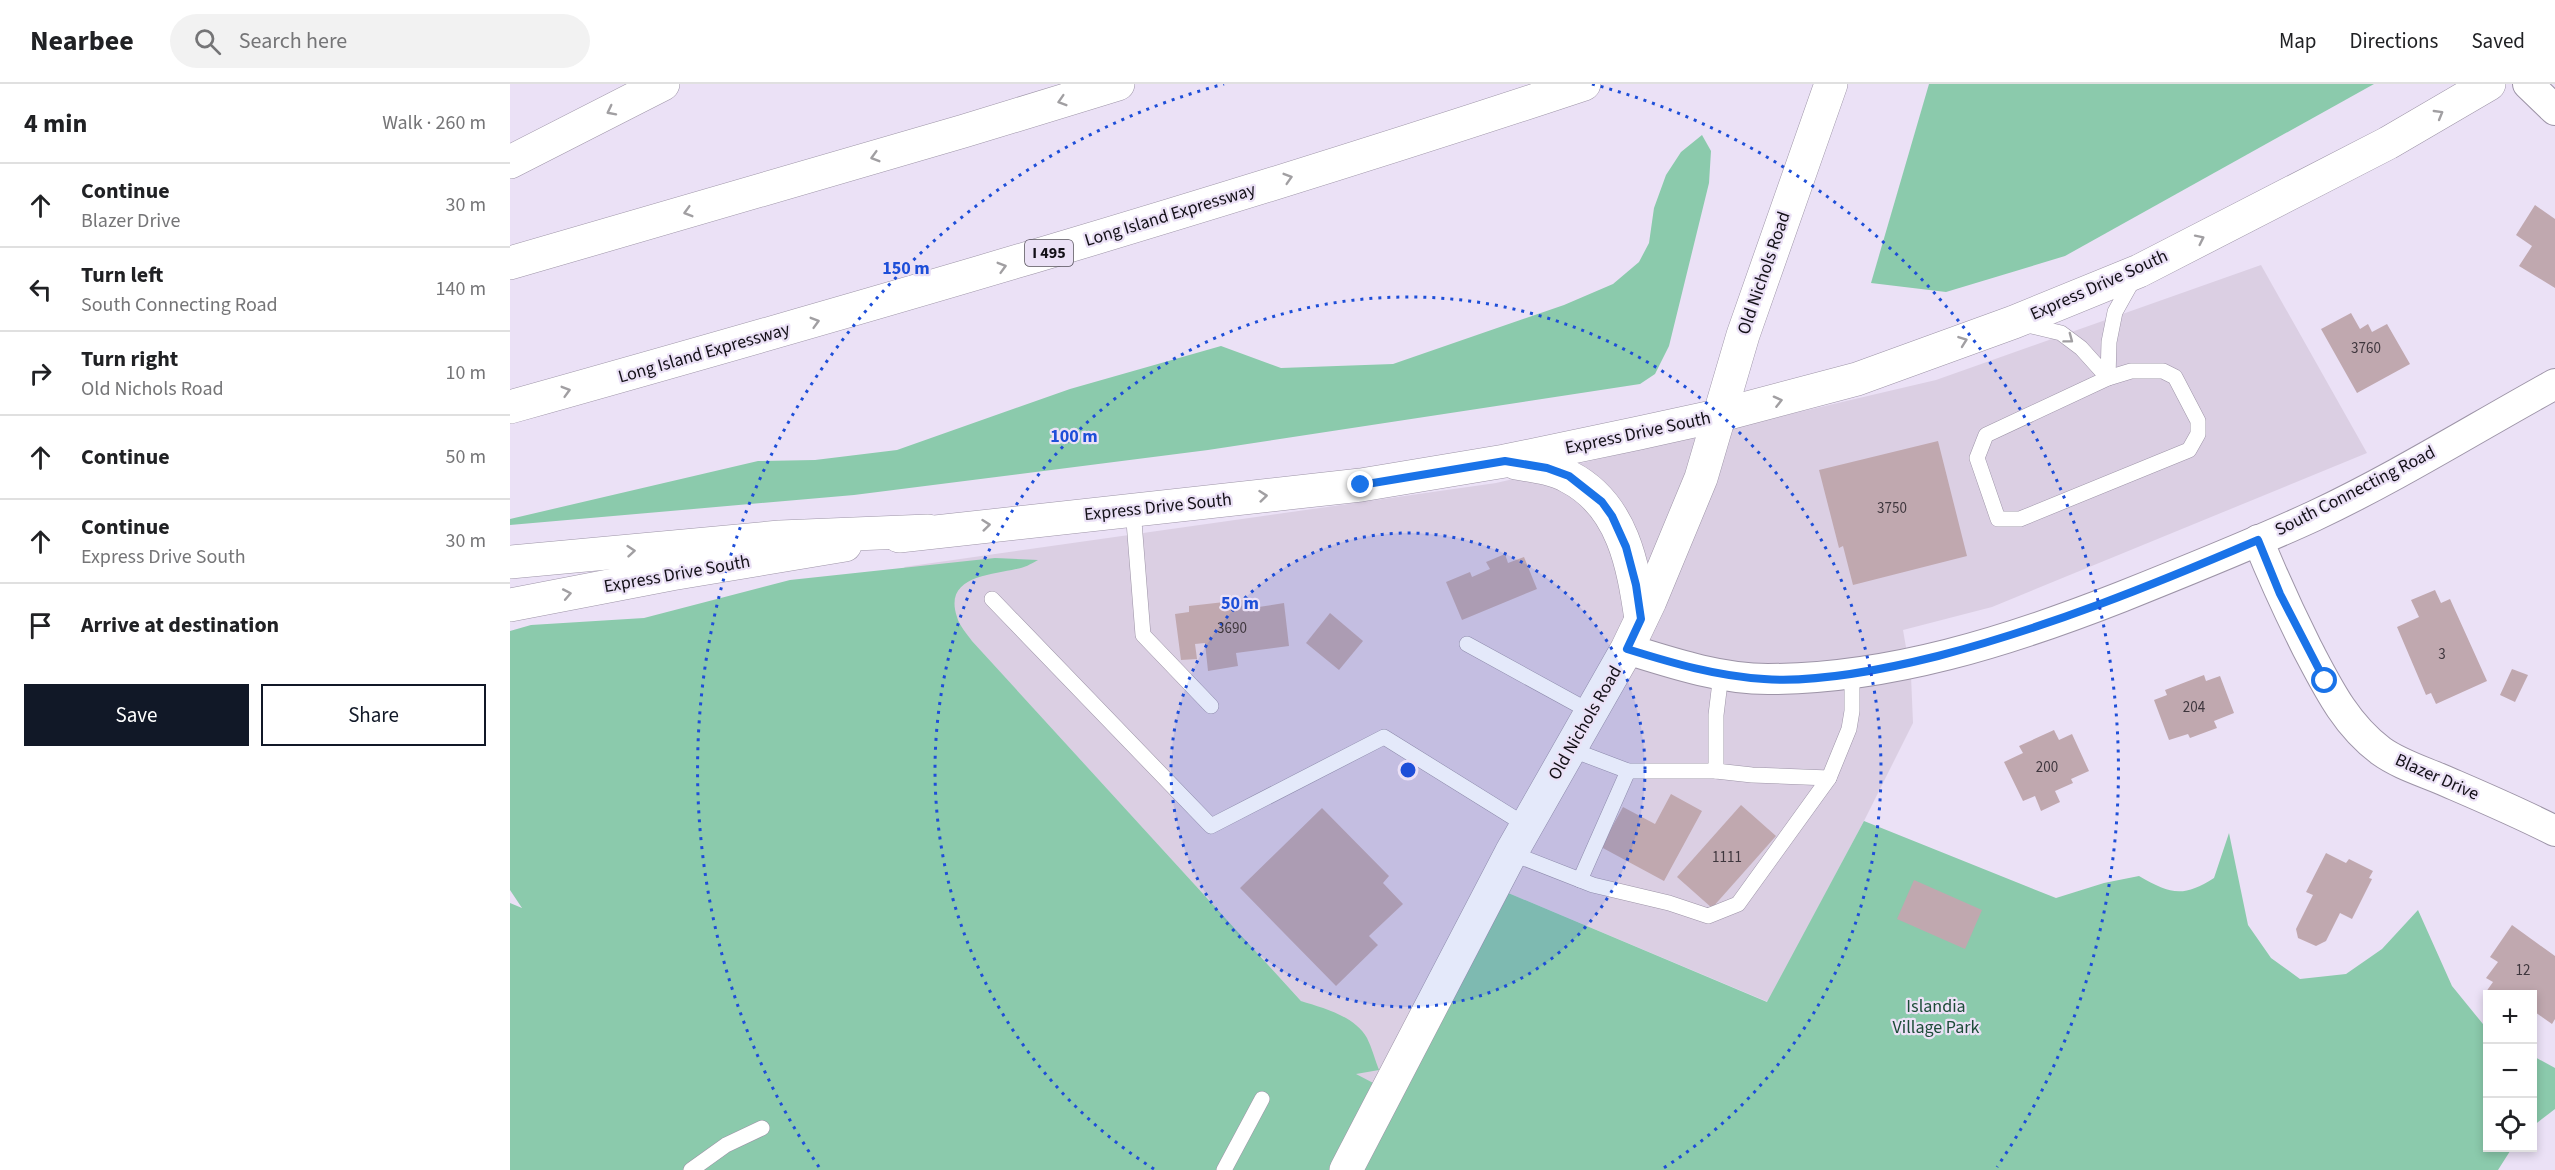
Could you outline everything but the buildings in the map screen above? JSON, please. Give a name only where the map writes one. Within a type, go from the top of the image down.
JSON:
[{"type":"main road","points":[[510,162],[663,84]]},
{"type":"main road","points":[[510,262],[964,131],[1118,84]]},
{"type":"main road","name":"Long Island Expressway","points":[[510,407],[1026,260],[1584,84]]},
{"type":"main road","name":"Express Drive South","points":[[510,605],[671,574],[928,531],[1361,485],[1505,461],[1721,415],[1857,379],[2014,322],[2139,271],[2378,148],[2489,84]]},
{"type":"main road","name":"Old Nichols Road","points":[[1346,1170],[1519,840],[1627,649],[1676,543],[1701,478],[1743,335],[1826,97]]},
{"type":"main road","points":[[1505,461],[1547,468],[1569,476],[1602,502],[1612,516],[1626,547],[1636,585],[1641,619]]},
{"type":"main road","points":[[510,562],[780,537],[928,531]]},
{"type":"street","points":[[2528,84],[2555,110]]},
{"type":"street","name":"South Connecting Road","points":[[1627,649],[1721,674],[1766,679],[1852,674],[1923,660],[2001,640],[2074,615],[2314,516],[2373,486],[2555,384]]},
{"type":"street","name":"Blazer Drive","points":[[2258,540],[2280,594],[2339,708],[2359,731],[2381,751],[2405,765],[2521,813],[2555,831]]},
{"type":"lane","points":[[2108,378],[2109,342],[2115,312],[2139,271]]},
{"type":"lane","points":[[2014,322],[2061,333],[2081,348],[2108,378]]},
{"type":"lane","points":[[2131,371],[2163,371],[2175,377],[2198,421],[2199,434],[2189,450],[2020,519],[1998,519],[1977,458],[1986,435],[2108,378],[2131,371]]},
{"type":"lane","points":[[1133,509],[1143,635],[1211,706]]},
{"type":"lane","points":[[992,599],[1211,826],[1384,737],[1519,840],[1580,880],[1670,903],[1708,916],[1738,904],[1829,778],[1849,729],[1852,711],[1852,674]]},
{"type":"lane","points":[[1467,644],[1591,712]]},
{"type":"lane","points":[[1716,771],[1716,715],[1721,674]]},
{"type":"lane","points":[[1570,749],[1628,771],[1716,771],[1829,778]]},
{"type":"lane","points":[[1580,880],[1628,771]]},
{"type":"lane","points":[[1224,1170],[1262,1099]]},
{"type":"lane","points":[[691,1170],[726,1145],[762,1128]]},
{"type":"shaded area","points":[[2261,265],[2367,453],[1992,607],[1903,630],[1911,676],[1913,723],[1768,1002],[1487,884],[1380,1087],[1237,1016],[1313,1014],[904,567],[1496,483],[1936,380]]},
{"type":"green space","points":[[1929,84],[2374,84],[2065,256],[1946,292],[1871,283]]},
{"type":"green space","points":[[1702,135],[1711,151],[1709,183],[1669,346],[1655,374],[1640,384],[1208,450],[854,495],[510,525],[510,519],[758,461],[815,460],[897,450],[1070,389],[1221,346],[1281,368],[1393,364],[1564,305],[1613,284],[1639,262],[1649,243],[1654,208],[1666,175],[1681,152]]},
{"type":"green space","name":"Islandia Village Park","points":[[995,558],[1038,560],[1022,568],[983,576],[963,585],[954,603],[958,620],[972,641],[1301,1001],[1347,1018],[1362,1030],[1379,1070],[1356,1074],[1379,1086],[1487,884],[1767,1002],[1864,821],[2056,898],[2104,883],[2139,876],[2168,890],[2194,889],[2214,878],[2229,833],[2248,925],[2271,958],[2300,979],[2346,974],[2382,949],[2418,910],[2452,986],[2483,1024],[2483,1152],[2509,1152],[2498,1170],[510,1170],[510,903],[522,908],[510,890],[510,631],[531,625],[644,618],[790,580]]},
{"type":"green space","points":[[2537,1058],[2555,1068],[2555,1109],[2537,1123]]},
{"type":"route","points":[[1361,485],[1505,461],[1547,468],[1569,476],[1602,502],[1620,530],[1626,547],[1636,585],[1641,619],[1627,649],[1682,666],[1721,674],[1766,679],[1852,674],[1923,660],[2001,640],[2074,615],[2258,540],[2280,594],[2325,681]]}]
